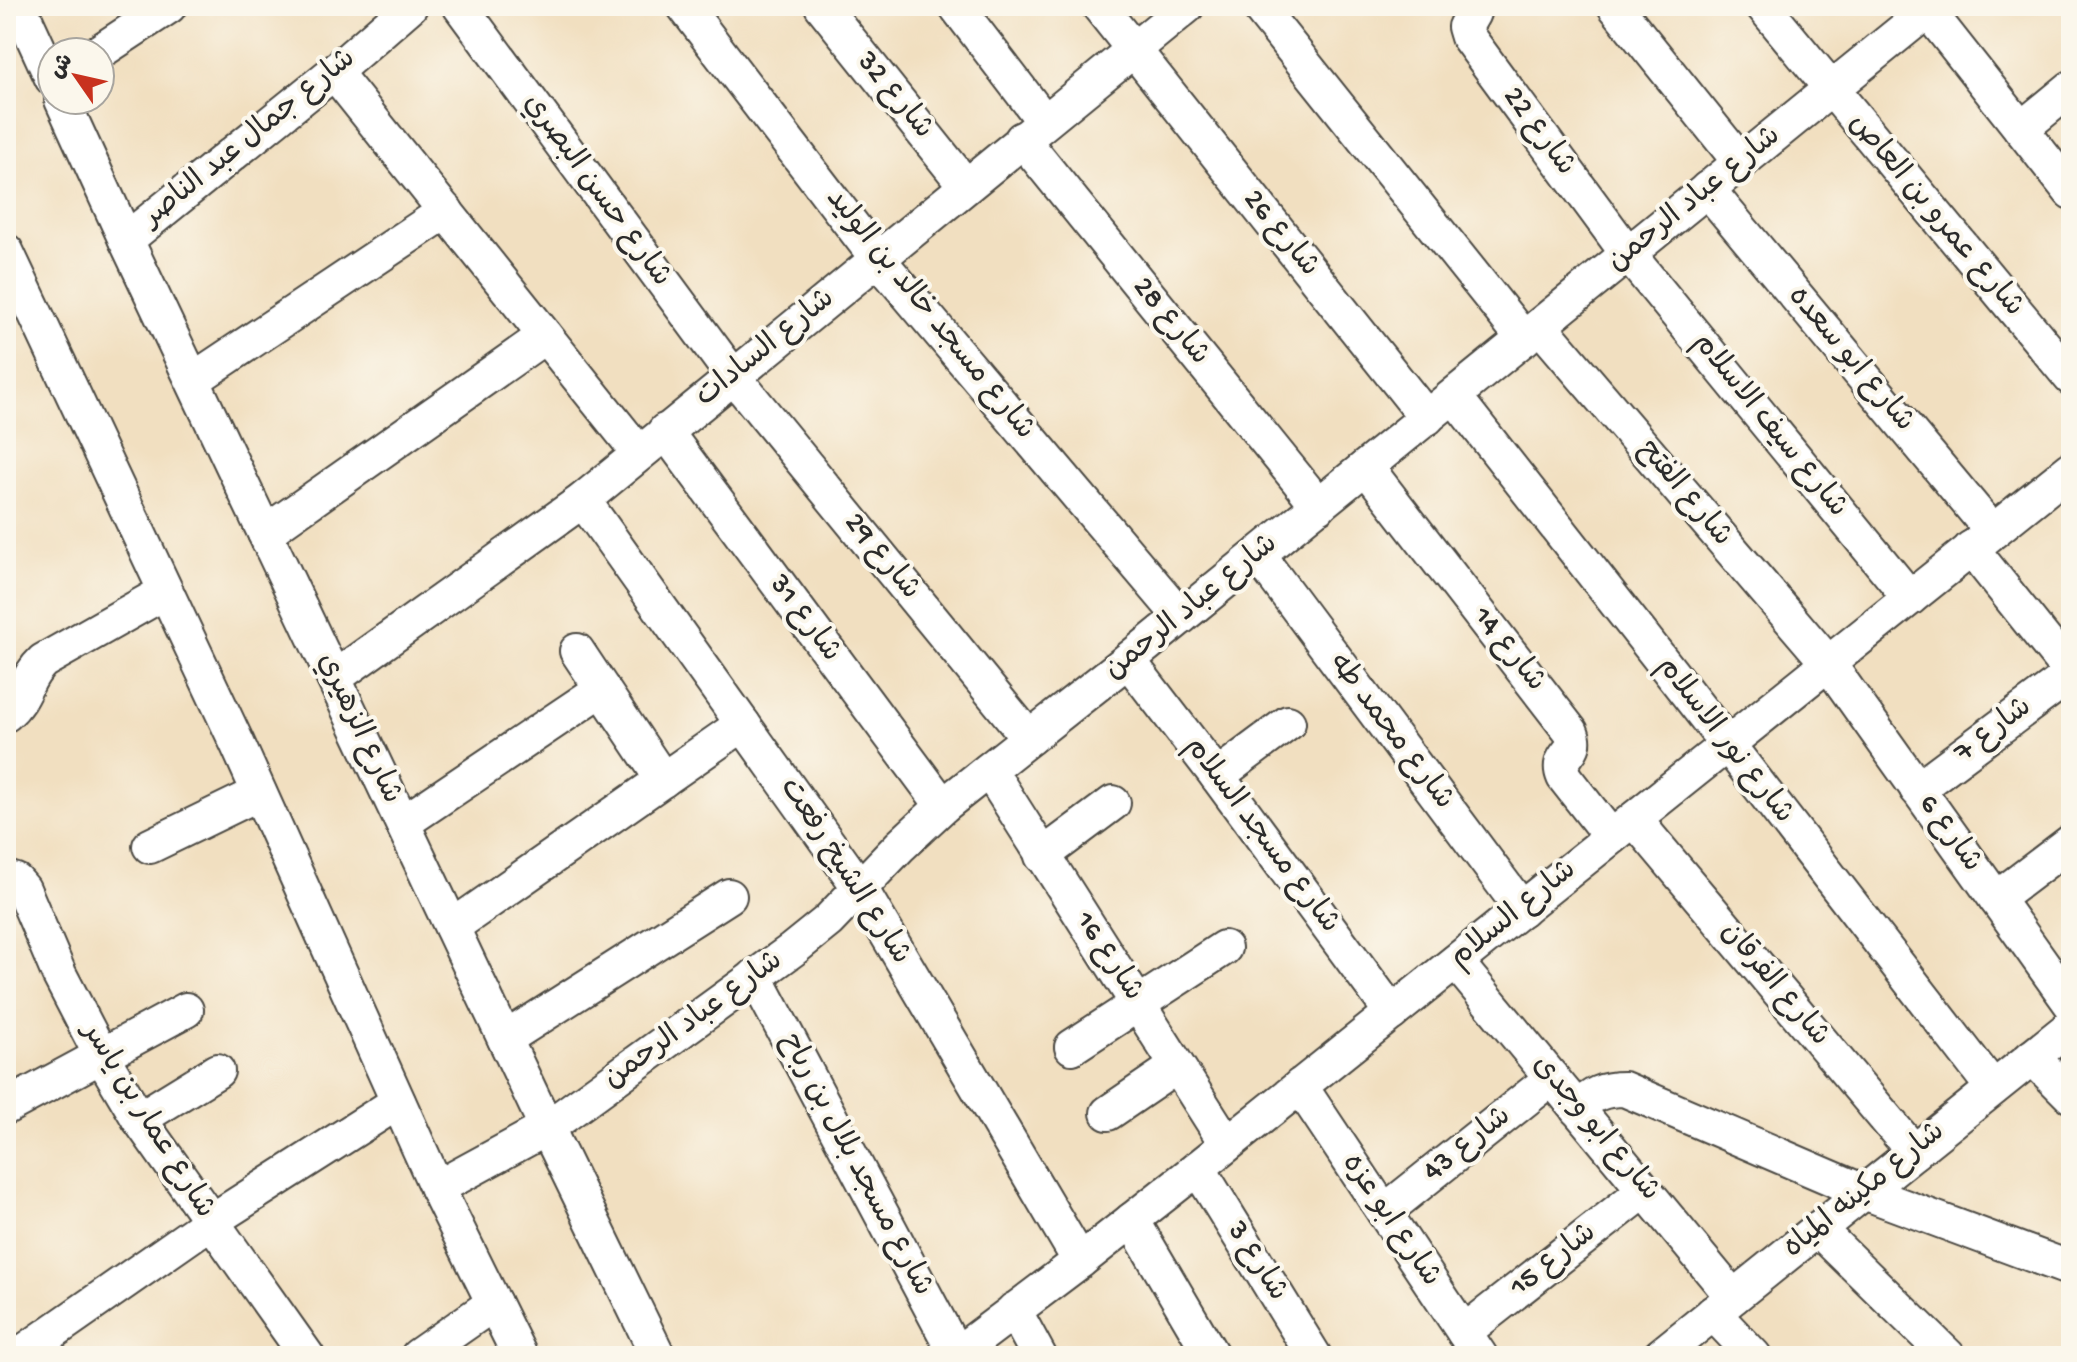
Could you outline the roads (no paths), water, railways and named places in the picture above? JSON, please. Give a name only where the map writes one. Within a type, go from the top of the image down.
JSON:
[{"type":"street","points":[[19,6],[36,43]]},
{"type":"street","points":[[116,41],[169,6]]},
{"type":"street","name":"شارع جمال عبد الناصر","points":[[126,240],[334,72],[375,18],[410,6]]},
{"type":"street","name":"شارع حسن البصري","points":[[460,6],[733,376]]},
{"type":"street","name":"شارع مسجد خالد بن الوليد","points":[[684,6],[877,258],[1181,617]]},
{"type":"street","name":"شارع 32","points":[[822,6],[966,186]]},
{"type":"street","name":"شارع 28","points":[[956,6],[1033,130],[1319,506]]},
{"type":"street","name":"شارع 26","points":[[1099,6],[1427,418]]},
{"type":"street","name":"شارع السادات","points":[[334,678],[583,500],[1187,6]]},
{"type":"street","name":"شارع الفتح","points":[[1258,6],[1532,332],[1828,663]]},
{"type":"street","name":"شارع 22","points":[[1473,6],[1473,13],[1465,27],[1468,37],[1628,254]]},
{"type":"street","points":[[1615,6],[1741,163]]},
{"type":"street","name":"شارع عمرو بن العاص","points":[[1763,6],[2071,378]]},
{"type":"street","points":[[1928,8],[2071,192]]},
{"type":"street","name":"شارع عباد الرحمن","points":[[437,1188],[547,1128],[792,950],[816,931],[943,806],[1319,506],[1928,8]]},
{"type":"street","points":[[334,72],[639,453]]},
{"type":"street","points":[[2021,129],[2071,88]]},
{"type":"street","name":"شارع الزهيري","points":[[69,116],[547,1128],[658,1356]]},
{"type":"street","name":"شارع ابو سعده","points":[[1707,189],[1982,540],[2071,673]]},
{"type":"street","points":[[193,380],[446,211]]},
{"type":"street","points":[[6,251],[259,793],[437,1188],[520,1356]]},
{"type":"street","name":"شارع سيف الاسلام","points":[[1628,254],[1910,598]]},
{"type":"street","points":[[265,533],[545,336]]},
{"type":"street","name":"شارع 29","points":[[733,376],[1029,738]]},
{"type":"street","name":"شارع نور الاسلام","points":[[1454,396],[1993,1088]]},
{"type":"street","name":"شارع 31","points":[[665,431],[943,806]]},
{"type":"street","name":"شارع 14","points":[[1366,467],[1571,732],[1572,750],[1561,760],[1564,777],[1622,828]]},
{"type":"street","name":"شارع السلام","points":[[955,1355],[1198,1168],[2071,469]]},
{"type":"street","name":"شارع الشيخ رفعت","points":[[583,500],[860,888],[1080,1261]]},
{"type":"street","name":"شارع محمد طه","points":[[1258,555],[1522,909]]},
{"type":"street","points":[[6,714],[22,697],[33,671],[43,661],[165,592]]},
{"type":"street","points":[[577,651],[663,780]]},
{"type":"street","name":"شارع مسجد السلام","points":[[1128,660],[1392,1013]]},
{"type":"street","name":"شارع 6","points":[[1828,663],[2071,1004]]},
{"type":"street","name":"شارع 7","points":[[1917,789],[2071,673]]},
{"type":"street","points":[[403,823],[602,689]]},
{"type":"street","points":[[1217,776],[1288,723]]},
{"type":"street","points":[[452,927],[743,724]]},
{"type":"street","name":"شارع 16","points":[[989,770],[1227,1144]]},
{"type":"street","points":[[150,846],[259,793]]},
{"type":"street","points":[[1042,856],[1113,803]]},
{"type":"street","name":"شارع الفرقان","points":[[1622,828],[1914,1152]]},
{"type":"street","points":[[1996,899],[2071,842]]},
{"type":"street","name":"شارع عمار بن ياسر","points":[[6,878],[16,881],[23,889],[59,974],[139,1119],[210,1222],[291,1350]]},
{"type":"street","points":[[505,1039],[729,896]]},
{"type":"street","points":[[1072,1047],[1224,948]]},
{"type":"street","name":"شارع ابو وجدى","points":[[1456,962],[1645,1190],[1754,1356]]},
{"type":"street","name":"شارع مسجد بلال بن رباح","points":[[755,976],[955,1355]]},
{"type":"street","points":[[6,1107],[186,1010]]},
{"type":"street","name":"شارع مكينه المياه","points":[[1660,1356],[2071,1026]]},
{"type":"street","points":[[2032,1057],[2071,1096]]},
{"type":"street","points":[[1108,1113],[1177,1066]]},
{"type":"street","points":[[139,1119],[217,1071]]},
{"type":"street","name":"شارع 43","points":[[1384,1212],[1552,1078]]},
{"type":"street","name":"شارع ابو عزه","points":[[1300,1086],[1472,1344]]},
{"type":"street","points":[[1577,1109],[1589,1096],[1606,1089],[1624,1089],[1864,1192],[2071,1269]]},
{"type":"street","points":[[18,1356],[210,1222],[398,1102]]},
{"type":"street","name":"شارع 3","points":[[1198,1168],[1314,1356]]},
{"type":"street","name":"شارع 15","points":[[1472,1344],[1645,1190]]},
{"type":"street","points":[[1132,1220],[1212,1356]]},
{"type":"street","points":[[1818,1229],[1948,1356]]},
{"type":"street","points":[[418,1356],[494,1303]]},
{"type":"street","points":[[1014,1310],[1039,1356]]}]
